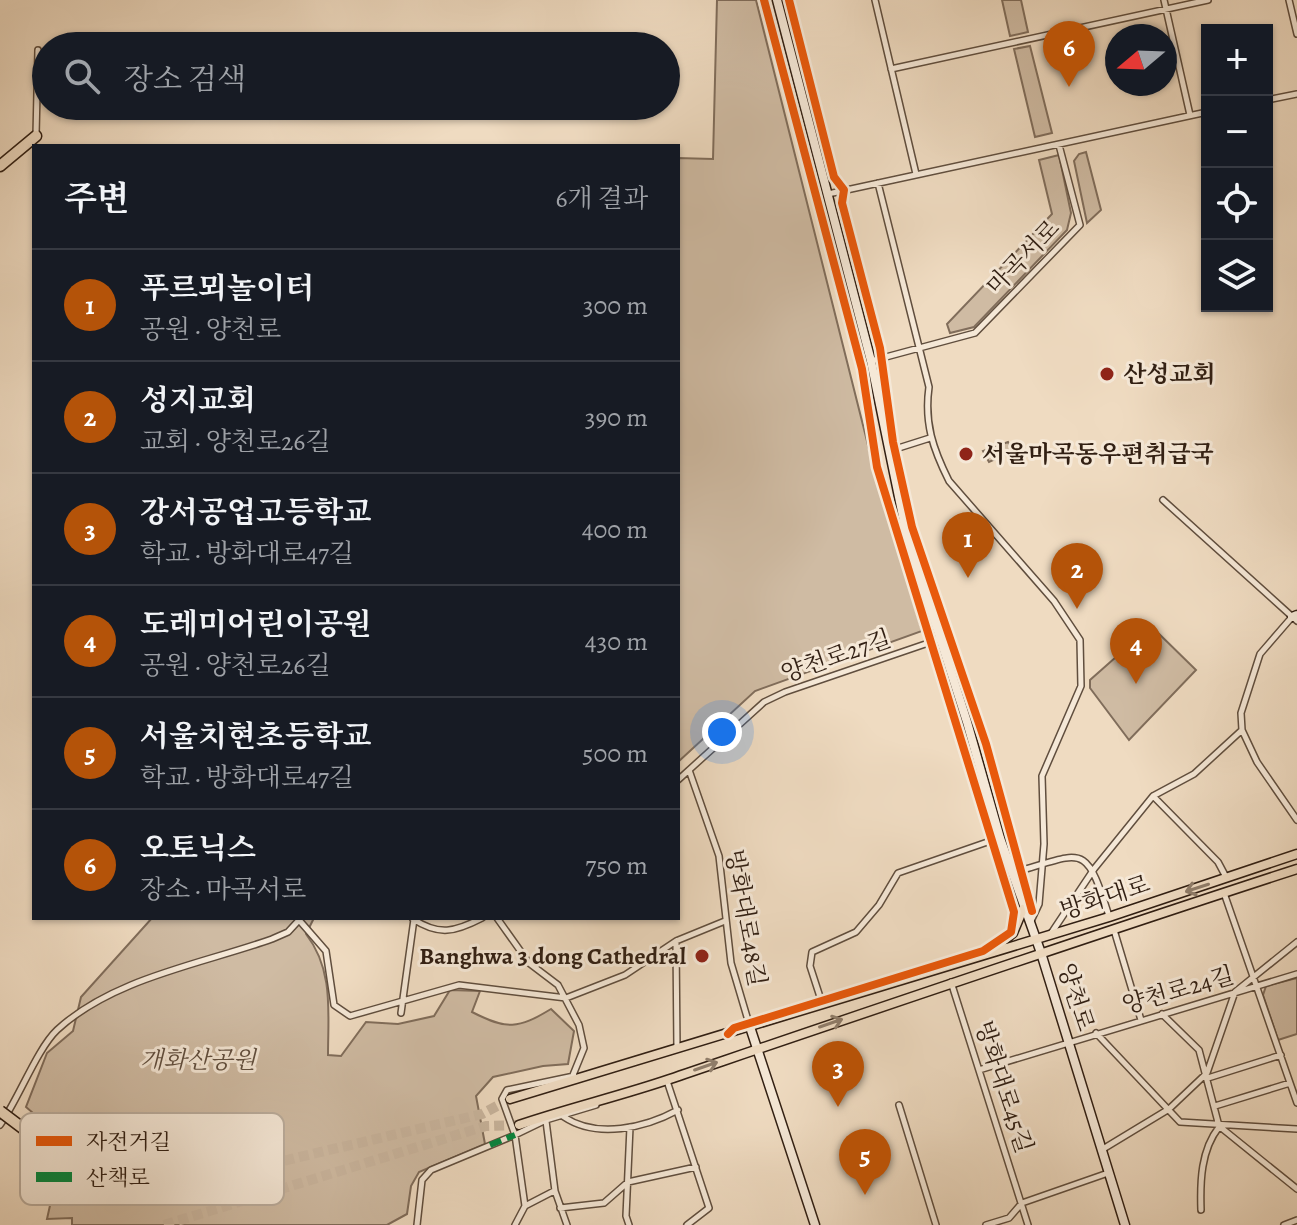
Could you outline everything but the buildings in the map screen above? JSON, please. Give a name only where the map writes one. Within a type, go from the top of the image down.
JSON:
[{"type":"highway","points":[[0,166],[36,136]]},
{"type":"highway","points":[[0,1111],[20,1126]]},
{"type":"main road","name":"양천로","points":[[777,0],[871,361],[906,531],[1011,873],[1041,953],[1125,1225]]},
{"type":"main road","name":"방화대로","points":[[510,1099],[1048,936],[1297,854]]},
{"type":"main road","name":"방화대로","points":[[519,1125],[591,1100],[667,1080],[951,982],[1297,869]]},
{"type":"main road","points":[[986,955],[1013,933],[1023,909]]},
{"type":"main road","points":[[750,1027],[815,1225]]},
{"type":"street","points":[[875,0],[917,174]]},
{"type":"street","points":[[1164,0],[1190,115]]},
{"type":"street","points":[[891,69],[1208,0]]},
{"type":"street","points":[[1289,0],[1297,34]]},
{"type":"street","points":[[1273,99],[1297,94]]},
{"type":"street","points":[[828,194],[1201,113]]},
{"type":"street","points":[[36,120],[36,136]]},
{"type":"street","name":"마곡서로","points":[[871,361],[975,333],[1080,225],[1059,145]]},
{"type":"street","points":[[878,183],[929,387],[925,416],[930,438],[949,481],[1054,601],[1080,640],[1081,686],[1042,776],[1044,844],[1039,904],[1029,925]]},
{"type":"street","points":[[888,451],[930,438]]},
{"type":"street","points":[[1163,500],[1295,618],[1260,654],[1241,706],[1242,730],[1257,762],[1297,820]]},
{"type":"street","name":"양천로27길","points":[[680,778],[774,697],[940,639]]},
{"type":"street","points":[[1048,936],[1094,869],[1153,796],[1194,774],[1242,730]]},
{"type":"street","name":"방화대로48길","points":[[689,770],[719,856],[731,963],[750,1027]]},
{"type":"street","points":[[1153,796],[1218,862],[1226,878]]},
{"type":"street","points":[[822,1003],[810,955],[856,932],[879,905],[894,877],[1000,838]]},
{"type":"street","points":[[1011,873],[1072,856],[1082,859],[1094,869],[1109,917]]},
{"type":"street","points":[[1224,893],[1297,1103]]},
{"type":"street","points":[[0,1125],[18,1101],[56,1031],[90,1007],[123,990],[272,939],[288,932],[299,920]]},
{"type":"street","points":[[301,920],[326,951],[334,1005],[350,1016],[459,985],[566,998],[625,975],[676,941],[725,921]]},
{"type":"street","points":[[401,1013],[413,920]]},
{"type":"street","points":[[415,920],[443,932],[461,929],[478,920]]},
{"type":"street","points":[[498,920],[519,951],[551,978],[566,998],[579,1025],[584,1048],[572,1076]]},
{"type":"street","points":[[1113,929],[1141,1020]]},
{"type":"street","points":[[676,941],[677,1050]]},
{"type":"street","points":[[1207,1076],[1235,992],[1297,942]]},
{"type":"street","name":"양천로24길","points":[[979,1070],[1297,974]]},
{"type":"street","name":"방화대로45길","points":[[951,982],[1028,1225]]},
{"type":"street","points":[[1162,1013],[1199,1050],[1219,1126],[1297,1189]]},
{"type":"street","points":[[1096,1033],[1180,1122],[1297,1129]]},
{"type":"street","points":[[1102,1150],[1169,1109],[1207,1076],[1281,1055]]},
{"type":"street","points":[[525,1206],[515,1135],[502,1099],[507,1090],[643,1060]]},
{"type":"street","points":[[667,1080],[709,1208],[687,1225]]},
{"type":"street","points":[[1215,1106],[1290,1083]]},
{"type":"street","points":[[417,1225],[422,1180],[431,1170],[546,1120],[563,1117],[654,1084]]},
{"type":"street","points":[[899,1105],[936,1225]]},
{"type":"street","points":[[563,1117],[576,1125],[630,1127],[655,1123],[678,1110]]},
{"type":"street","points":[[546,1120],[555,1191],[567,1225]]},
{"type":"street","points":[[1201,1210],[1200,1178],[1211,1137],[1219,1126]]},
{"type":"street","points":[[629,1225],[630,1127]]},
{"type":"street","points":[[560,1208],[604,1203],[628,1182],[696,1167]]},
{"type":"street","points":[[986,1225],[1009,1218],[1022,1203],[1108,1173]]},
{"type":"street","points":[[515,1225],[525,1206],[555,1191]]},
{"type":"street","points":[[1284,1225],[1297,1220]]},
{"type":"green space","points":[[717,0],[756,0],[870,453],[922,631],[755,691],[680,760],[680,158],[713,159]]},
{"type":"green space","points":[[1002,0],[1021,0],[1028,32],[1010,36]]},
{"type":"green space","points":[[1030,46],[1052,133],[1035,137],[1014,49]]},
{"type":"green space","points":[[1086,152],[1101,210],[1087,223],[1074,161],[1079,154]]},
{"type":"green space","points":[[1059,155],[1071,213],[1067,230],[974,327],[950,333],[947,324],[1052,214],[1039,160]]},
{"type":"green space","points":[[1008,442],[1013,451],[989,462],[983,451]]},
{"type":"green space","points":[[1151,626],[1196,670],[1129,740],[1090,688],[1090,680]]},
{"type":"green space","name":"개화산공원","points":[[150,920],[313,920],[306,934],[321,962],[328,992],[328,1055],[341,1056],[366,1022],[398,1024],[434,1016],[450,990],[480,991],[472,1012],[494,1022],[521,1023],[551,1009],[574,1031],[568,1064],[493,1077],[476,1096],[485,1144],[419,1172],[411,1186],[407,1214],[387,1225],[72,1225],[72,1218],[47,1219],[50,1205],[284,1205],[284,1113],[33,1113],[26,1107],[47,1053],[73,1031],[81,997]]},
{"type":"green space","points":[[1297,978],[1297,1034],[1278,1040],[1263,995],[1266,986]]},
{"type":"tunnel","points":[[284,1161],[482,1114],[510,1099]]},
{"type":"tunnel","points":[[284,1188],[486,1126],[519,1125]]},
{"type":"tunnel","points":[[164,1225],[229,1205]]},
{"type":"marked path","points":[[490,1145],[515,1135]]},
{"type":"cycle path","points":[[728,1034],[734,1028],[983,951],[1011,932],[1014,912],[877,467],[862,369],[764,0]]},
{"type":"cycle path","points":[[789,0],[834,177],[844,190],[842,203],[880,348],[893,442],[912,527],[986,744],[1032,911]]},
{"type":"place","name":"오토닉스","points":[[1069,87]]},
{"type":"place","name":"산성교회","points":[[1107,374]]},
{"type":"place","name":"서울마곡동우편취급국","points":[[966,454]]},
{"type":"place","name":"푸르뫼놀이터","points":[[968,578]]},
{"type":"place","name":"성지교회","points":[[1077,609]]},
{"type":"place","name":"도레미어린이공원","points":[[1136,684]]},
{"type":"place","name":"Banghwa 3 dong Cathedral","points":[[702,956]]},
{"type":"place","name":"강서공업고등학교","points":[[838,1107]]},
{"type":"place","name":"서울치현초등학교","points":[[865,1195]]}]
